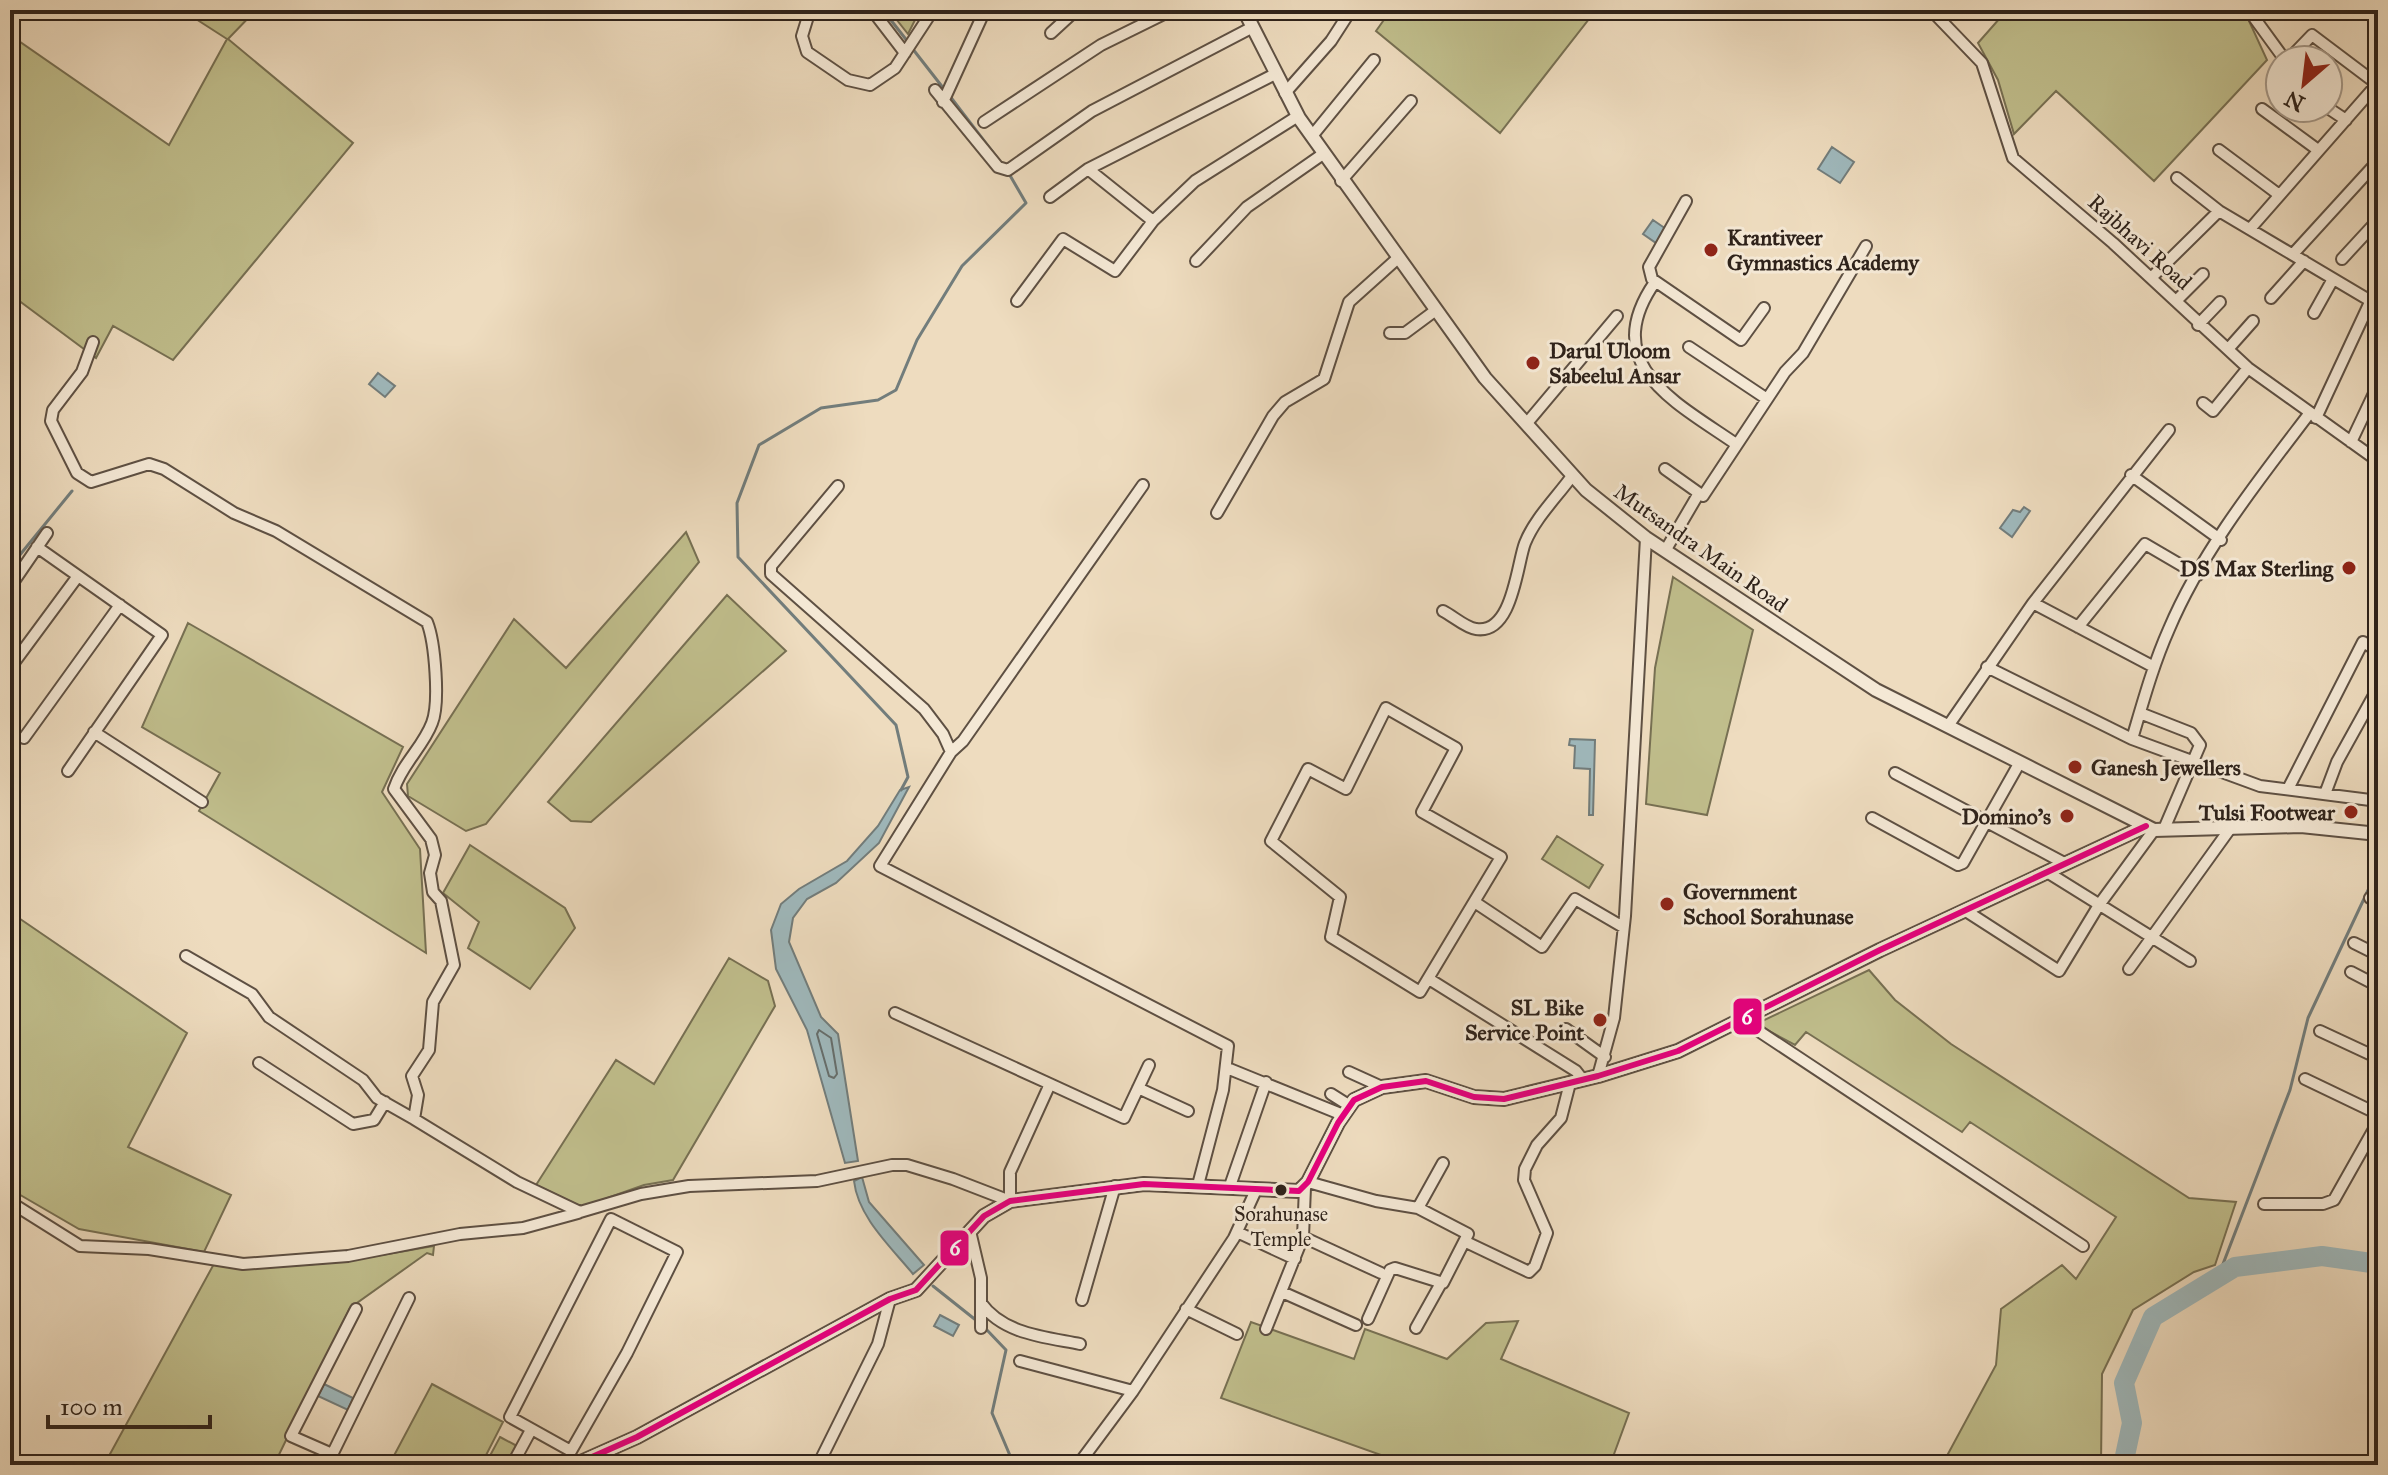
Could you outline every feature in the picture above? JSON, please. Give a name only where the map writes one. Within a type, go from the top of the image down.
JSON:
[{"type":"street","points":[[810,10],[802,36],[807,52],[848,80],[870,85],[895,68],[933,10]]},
{"type":"street","points":[[872,10],[905,53]]},
{"type":"street","points":[[943,102],[985,10]]},
{"type":"street","points":[[1051,33],[1076,10]]},
{"type":"street","points":[[984,122],[1101,45],[1172,10]]},
{"type":"street","name":"Mutsandra Main Road","points":[[1244,10],[1298,116],[1341,181],[1485,378],[1572,476],[1646,538],[1876,690],[2155,828]]},
{"type":"street","points":[[1285,93],[1331,41],[1351,10]]},
{"type":"street","name":"Rajbhavi Road","points":[[1931,10],[1982,63],[2013,158],[2151,278],[2198,325],[2229,348],[2248,368],[2378,461]]},
{"type":"street","points":[[2253,10],[2250,12],[2274,44]]},
{"type":"street","points":[[935,90],[998,167],[1008,170],[1092,111],[1251,28]]},
{"type":"street","points":[[2303,44],[2312,35],[2324,44]]},
{"type":"street","points":[[2250,229],[2378,84],[2344,59]]},
{"type":"street","points":[[1312,136],[1374,60]]},
{"type":"street","points":[[1050,197],[1088,169],[1275,74]]},
{"type":"street","points":[[1341,181],[1411,101]]},
{"type":"street","points":[[2262,109],[2318,150]]},
{"type":"street","points":[[1017,301],[1063,239],[1115,271],[1153,221],[1216,165],[1298,116]]},
{"type":"street","points":[[2219,150],[2278,194]]},
{"type":"street","points":[[1196,261],[1247,207],[1323,154]]},
{"type":"street","points":[[2293,254],[2378,161]]},
{"type":"street","points":[[1088,169],[1153,221]]},
{"type":"street","points":[[2177,178],[2219,211],[2369,300]]},
{"type":"street","points":[[1686,201],[1649,267],[1655,282],[1741,340],[1764,308]]},
{"type":"street","points":[[2151,278],[2219,211]]},
{"type":"street","points":[[2342,259],[2378,220]]},
{"type":"street","points":[[1665,469],[1703,496],[1767,399],[1803,353],[1866,246]]},
{"type":"street","points":[[1217,513],[1273,416],[1285,402],[1324,379],[1349,302],[1398,258]]},
{"type":"street","points":[[2271,298],[2304,261]]},
{"type":"street","points":[[2176,301],[2203,274]]},
{"type":"street","points":[[2314,313],[2333,279]]},
{"type":"street","points":[[1655,282],[1641,304],[1636,321],[1640,358],[1647,376],[1657,389],[1736,444]]},
{"type":"street","points":[[2132,739],[2169,628],[2221,540],[2312,416],[2378,285]]},
{"type":"street","points":[[2198,325],[2220,302]]},
{"type":"street","points":[[1390,333],[1405,333],[1436,310]]},
{"type":"street","points":[[1527,423],[1617,316]]},
{"type":"street","points":[[2229,348],[2253,321]]},
{"type":"street","points":[[93,342],[82,372],[53,410],[51,421],[77,473],[91,482],[149,464],[164,469],[234,513],[276,531],[427,622],[432,635],[436,709],[432,725],[398,776],[394,789],[431,839],[435,855],[430,873],[433,892],[441,901],[454,965],[433,1002],[429,1050],[412,1076],[418,1095],[414,1119]]},
{"type":"street","points":[[1689,347],[1767,399]]},
{"type":"street","points":[[2203,403],[2213,411],[2248,368]]},
{"type":"street","points":[[2351,442],[2378,385]]},
{"type":"street","points":[[1948,726],[2033,603],[2169,430]]},
{"type":"street","points":[[2131,475],[2221,540]]},
{"type":"street","points":[[1443,611],[1475,630],[1486,628],[1499,617],[1514,593],[1526,541],[1572,476]]},
{"type":"street","points":[[1143,485],[963,741],[951,752],[880,866],[1228,1046],[1227,1068],[1198,1185]]},
{"type":"street","points":[[838,486],[771,566],[771,574],[924,709],[943,734],[951,752]]},
{"type":"street","points":[[1665,551],[1699,493]]},
{"type":"street","points":[[10,587],[47,533]]},
{"type":"street","points":[[1598,1076],[1614,1018],[1623,927],[1646,538]]},
{"type":"street","points":[[2078,627],[2145,544],[2198,575]]},
{"type":"street","points":[[37,547],[162,635],[68,771]]},
{"type":"street","points":[[10,668],[78,576]]},
{"type":"street","points":[[2033,603],[2154,667]]},
{"type":"street","points":[[24,738],[120,605]]},
{"type":"street","points":[[2288,789],[2363,642],[2378,651]]},
{"type":"street","points":[[1987,667],[2132,739],[2194,764],[2260,786],[2378,801]]},
{"type":"street","points":[[2325,794],[2337,762],[2378,688]]},
{"type":"street","points":[[1386,708],[1456,748],[1422,812],[1501,857],[1429,979],[1420,992],[1331,937],[1340,897],[1271,841],[1308,769],[1346,789],[1386,708]]},
{"type":"street","points":[[1966,911],[2059,971],[2099,905],[2155,828],[2194,764],[2200,745],[2191,733],[2140,713]]},
{"type":"street","points":[[94,732],[202,802]]},
{"type":"street","points":[[1872,818],[1958,865],[1967,858],[2020,762]]},
{"type":"street","points":[[1895,773],[2066,864]]},
{"type":"street","points":[[2129,969],[2232,826]]},
{"type":"street","points":[[1266,1329],[1303,1237],[1306,1185],[1346,1110],[1382,1087],[1426,1081],[1490,1100],[1527,1095],[1678,1051],[2047,872],[2155,828],[2325,827],[2378,834]]},
{"type":"street","points":[[2047,872],[2190,961]]},
{"type":"street","points":[[1476,903],[1542,947],[1575,899],[1623,927]]},
{"type":"street","points":[[2354,943],[2378,955]]},
{"type":"street","points":[[186,956],[252,994],[269,1017],[363,1080],[377,1098],[517,1182],[580,1212]]},
{"type":"street","points":[[2351,972],[2378,986]]},
{"type":"street","points":[[1429,979],[1576,1071],[1576,1082],[1561,1118],[1537,1145],[1525,1169],[1524,1180],[1547,1233],[1532,1271],[1466,1242]]},
{"type":"street","points":[[895,1013],[1124,1118],[1149,1065]]},
{"type":"street","points":[[1742,1020],[2083,1246]]},
{"type":"street","points":[[1566,1029],[1605,1057]]},
{"type":"street","points":[[2320,1031],[2378,1058]]},
{"type":"street","points":[[259,1063],[353,1124],[374,1120],[385,1102]]},
{"type":"street","points":[[1227,1068],[1346,1110]]},
{"type":"street","points":[[1349,1072],[1382,1087]]},
{"type":"street","points":[[2305,1079],[2378,1114]]},
{"type":"street","points":[[1230,1186],[1266,1082]]},
{"type":"street","points":[[1010,1201],[1010,1172],[1050,1084]]},
{"type":"street","points":[[1138,1088],[1188,1111]]},
{"type":"street","points":[[1331,1094],[1346,1110]]},
{"type":"street","points":[[2264,1204],[2323,1204],[2334,1200],[2378,1122]]},
{"type":"street","points":[[1418,1208],[1443,1163]]},
{"type":"street","points":[[10,1202],[80,1246],[149,1249],[243,1264],[348,1256],[460,1234],[523,1228],[641,1194],[689,1186],[817,1181],[892,1165],[907,1165],[953,1179],[1010,1201]]},
{"type":"street","points":[[574,1465],[637,1437],[890,1299],[916,1290],[970,1231],[997,1207],[1010,1201],[1115,1186],[1230,1186],[1281,1192],[1306,1185],[1418,1208],[1465,1231],[1469,1237],[1416,1328]]},
{"type":"street","points":[[1082,1300],[1115,1186]]},
{"type":"street","points":[[1078,1465],[1133,1391],[1237,1232],[1256,1190]]},
{"type":"street","points":[[611,1219],[677,1252],[627,1353],[571,1451],[531,1430],[510,1417],[611,1219]]},
{"type":"street","points":[[970,1231],[981,1278],[981,1323]]},
{"type":"street","points":[[1237,1232],[1295,1259]]},
{"type":"street","points":[[1303,1237],[1381,1273]]},
{"type":"street","points":[[1368,1319],[1392,1269],[1440,1285]]},
{"type":"street","points":[[1282,1292],[1356,1325]]},
{"type":"street","points":[[327,1465],[409,1298]]},
{"type":"street","points":[[818,1465],[878,1344],[890,1299]]},
{"type":"street","points":[[981,1303],[997,1319],[1015,1329],[1080,1344]]},
{"type":"street","points":[[332,1454],[291,1436],[356,1309]]},
{"type":"street","points":[[1186,1309],[1237,1334]]},
{"type":"street","points":[[1020,1361],[1133,1391]]},
{"type":"street","points":[[512,1465],[531,1430]]},
{"type":"shaded area","points":[[182,10],[256,10],[228,39],[353,143],[173,360],[113,326],[96,358],[10,294],[10,35],[169,145],[227,39]]},
{"type":"shaded area","points":[[889,10],[920,10],[908,34]]},
{"type":"shaded area","points":[[1391,10],[1596,10],[1500,133],[1376,31]]},
{"type":"shaded area","points":[[2007,10],[2244,10],[2264,53],[2264,63],[2154,181],[2056,91],[2014,134],[1998,80],[1978,43]]},
{"type":"shaded area","points":[[686,532],[699,562],[486,824],[466,831],[408,796],[407,784],[514,619],[566,668]]},
{"type":"shaded area","points":[[1673,577],[1753,630],[1707,815],[1646,804],[1655,668]]},
{"type":"shaded area","points":[[727,595],[786,651],[591,822],[571,821],[548,802]]},
{"type":"shaded area","points":[[188,623],[403,747],[382,792],[420,849],[426,953],[199,811],[220,773],[142,727]]},
{"type":"shaded area","points":[[1557,836],[1603,865],[1589,888],[1542,859]]},
{"type":"shaded area","points":[[470,845],[565,908],[575,928],[530,989],[468,948],[479,922],[443,893]]},
{"type":"shaded area","points":[[10,912],[187,1033],[128,1147],[231,1195],[204,1252],[79,1229],[10,1189]]},
{"type":"shaded area","points":[[729,958],[768,981],[775,1006],[673,1180],[644,1185],[582,1207],[536,1185],[616,1060],[654,1084]]},
{"type":"shaded area","points":[[1869,970],[1895,1000],[1951,1044],[2189,1198],[2236,1202],[2215,1265],[2194,1272],[2133,1310],[2102,1374],[2101,1465],[2061,1458],[2056,1465],[1942,1465],[1996,1365],[2001,1309],[2062,1265],[2076,1279],[2116,1217],[1970,1122],[1962,1132],[1806,1032],[1795,1045],[1756,1024]]},
{"type":"shaded area","points":[[434,1246],[433,1255],[427,1253],[350,1308],[274,1465],[104,1465],[215,1262],[298,1265],[353,1260]]},
{"type":"shaded area","points":[[1518,1321],[1501,1359],[1629,1413],[1610,1465],[1409,1465],[1221,1398],[1251,1322],[1354,1359],[1365,1329],[1447,1359],[1486,1323]]},
{"type":"shaded area","points":[[432,1384],[503,1422],[481,1465],[389,1465]]},
{"type":"shaded area","points":[[500,1437],[517,1446],[507,1465],[485,1465]]},
{"type":"water","points":[[1832,147],[1854,162],[1840,183],[1818,169]]},
{"type":"water","points":[[1653,220],[1666,229],[1656,243],[1643,234]]},
{"type":"water","points":[[378,373],[395,386],[385,397],[369,384]]},
{"type":"water","points":[[2024,507],[2030,511],[2012,537],[2000,528],[2013,510],[2020,512]]},
{"type":"water","points":[[1570,739],[1595,740],[1593,815],[1589,815],[1590,769],[1574,768],[1575,746],[1569,745]]},
{"type":"water","points":[[909,787],[879,843],[836,883],[807,899],[793,918],[789,942],[821,1017],[838,1034],[858,1161],[845,1163],[807,1030],[776,969],[771,930],[781,904],[799,889],[847,861],[878,826],[900,790]]},
{"type":"water","points":[[862,1177],[869,1202],[924,1265],[913,1274],[877,1231],[862,1207],[854,1181]]},
{"type":"water","points":[[940,1315],[959,1325],[953,1336],[934,1326]]},
{"type":"water","points":[[324,1384],[353,1398],[348,1410],[318,1396]]},
{"type":"waterway","points":[[883,10],[908,42]]},
{"type":"waterway","points":[[912,48],[944,89]]},
{"type":"waterway","points":[[949,95],[998,159]]},
{"type":"waterway","points":[[901,790],[908,777],[896,725],[738,557],[737,503],[759,445],[821,408],[878,400],[896,390],[917,340],[962,266],[1026,203],[1008,172]]},
{"type":"waterway","points":[[10,567],[72,491]]},
{"type":"waterway","points":[[2218,1277],[2290,1090],[2308,1018],[2378,869]]},
{"type":"waterway","points":[[2123,1465],[2132,1423],[2124,1383],[2153,1317],[2235,1267],[2322,1256],[2378,1264]]},
{"type":"waterway","points":[[933,1286],[977,1321]]},
{"type":"waterway","points":[[986,1329],[1006,1350],[992,1413],[1014,1465]]},
{"type":"transit line","name":"6","points":[[574,1465],[637,1437],[890,1299],[916,1290],[984,1216],[1010,1201],[1144,1184],[1299,1191],[1308,1182],[1338,1123],[1354,1100],[1382,1087],[1426,1081],[1474,1097],[1504,1099],[1598,1076],[1678,1051],[1880,950],[2146,826]]},
{"type":"place","name":"Krantiveer Gymnastics Academy","points":[[1711,250]]},
{"type":"place","name":"Darul Uloom Sabeelul Ansar","points":[[1533,363]]},
{"type":"place","name":"DS Max Sterling","points":[[2349,568]]},
{"type":"place","name":"Ganesh Jewellers","points":[[2075,767]]},
{"type":"place","name":"Tulsi Footwear","points":[[2351,812]]},
{"type":"place","name":"Domino's","points":[[2067,816]]},
{"type":"place","name":"Government School Sorahunase","points":[[1667,904]]},
{"type":"place","name":"SL Bike Service Point","points":[[1600,1020]]},
{"type":"place","name":"Sorahunase Temple","points":[[1281,1190]]}]
